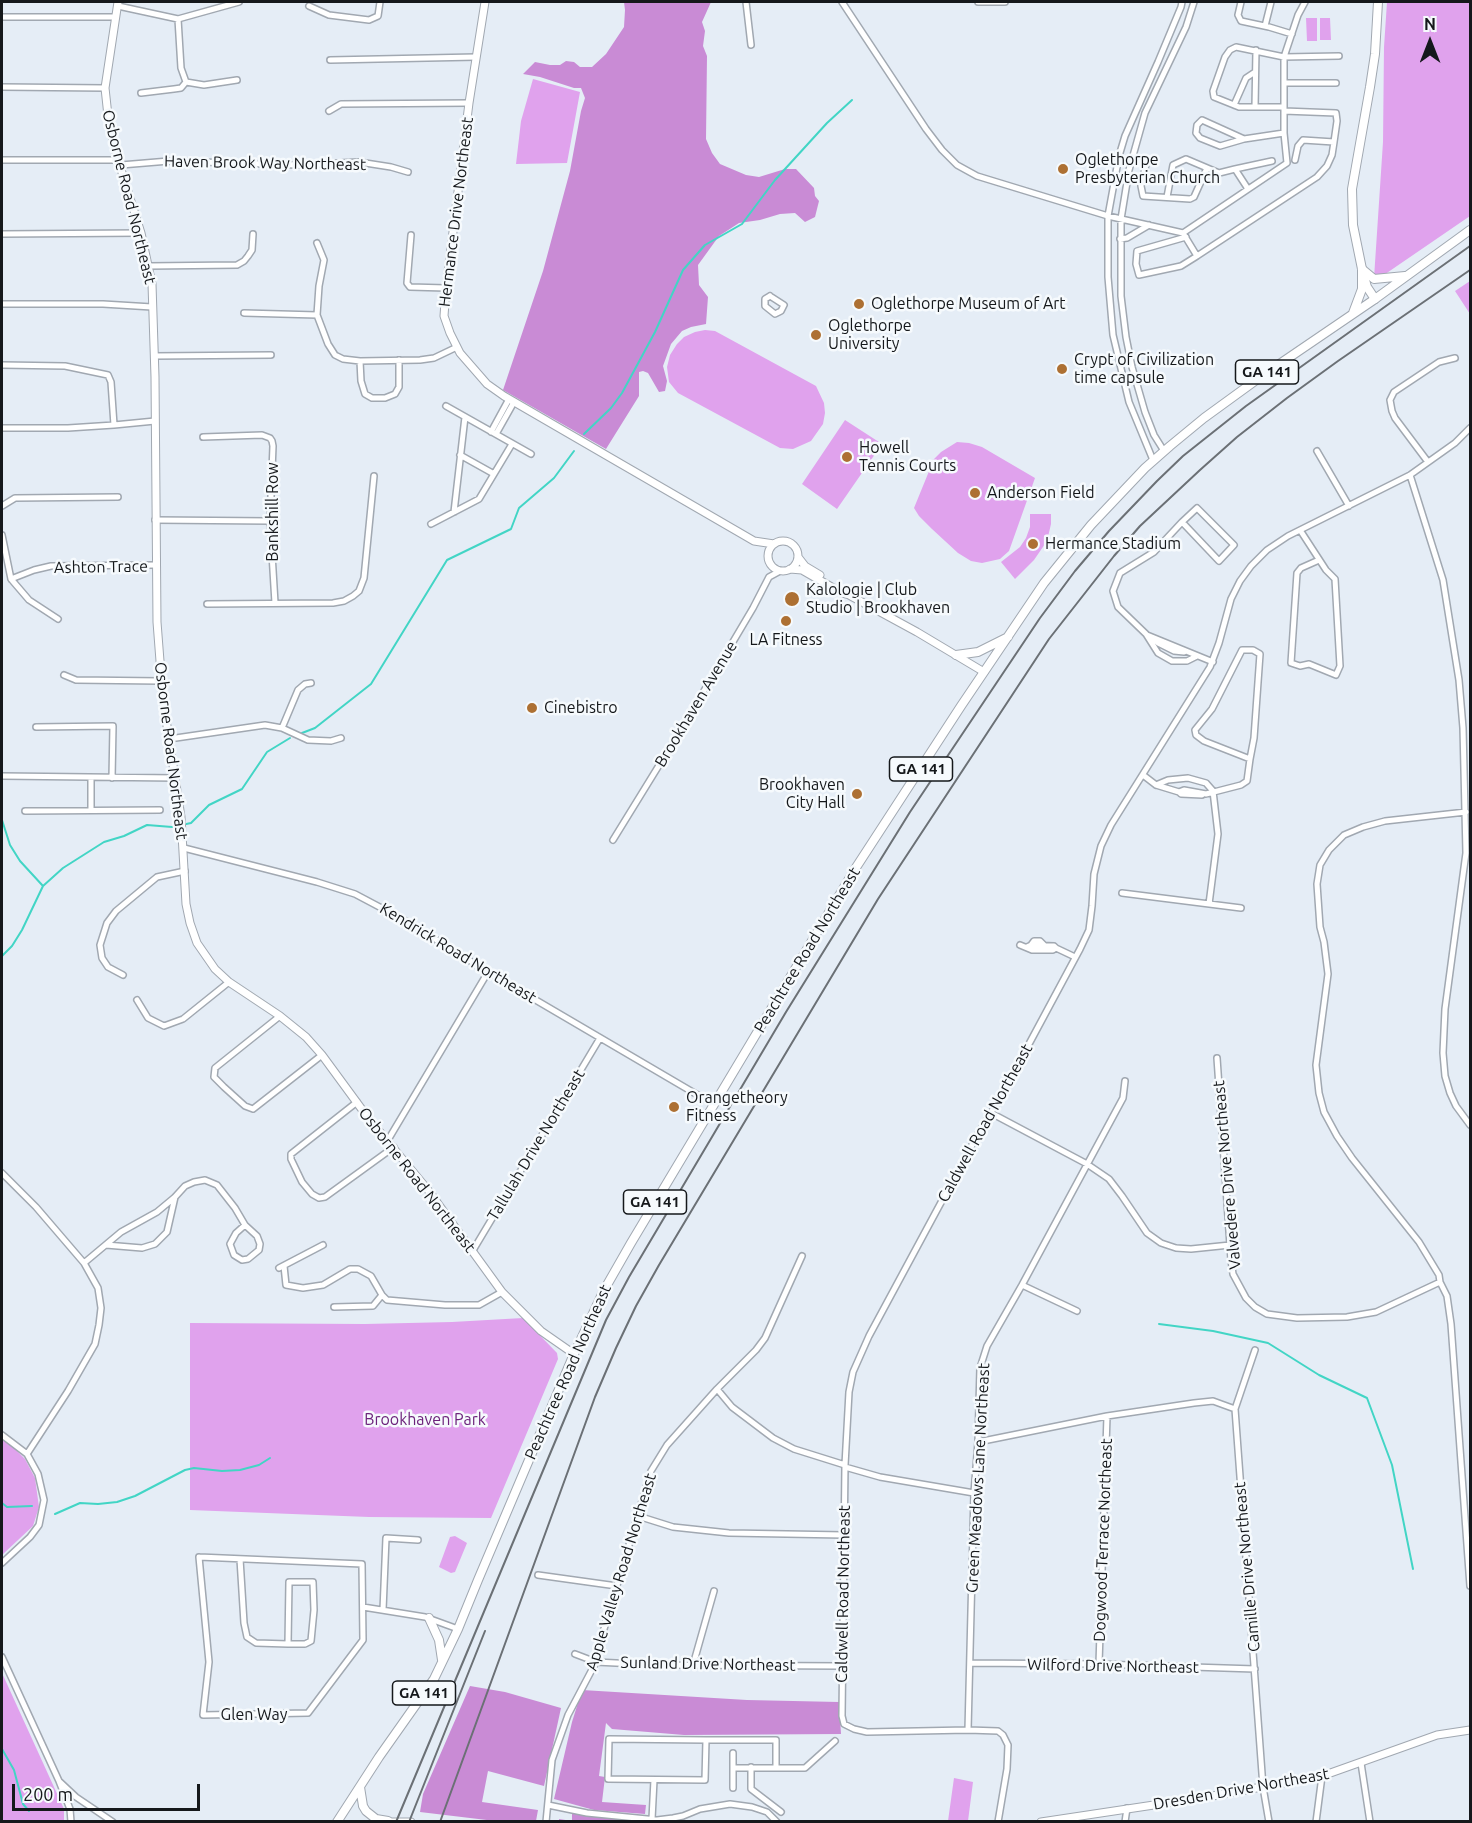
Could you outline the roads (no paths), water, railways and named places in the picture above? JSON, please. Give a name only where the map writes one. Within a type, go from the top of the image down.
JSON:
[{"type":"highway","name":"Peachtree Road Northeast","points":[[337,1821],[434,1679],[458,1629],[574,1353],[609,1282],[855,869],[984,672],[1072,547],[1154,460],[1204,418],[1470,230]]},
{"type":"highway","points":[[1362,269],[1374,279],[1406,276]]},
{"type":"highway","points":[[1353,313],[1362,290],[1362,269]]},
{"type":"highway","points":[[956,655],[978,652],[1008,637]]},
{"type":"highway","points":[[429,1618],[439,1640],[442,1662]]},
{"type":"highway","points":[[360,1787],[366,1811],[376,1819],[386,1821]]},
{"type":"main road","points":[[1375,299],[1367,287],[1362,269],[1353,225],[1352,189],[1375,54],[1378,2]]},
{"type":"street","points":[[118,4],[178,19],[239,2]]},
{"type":"street","points":[[309,6],[329,15],[369,20],[378,16],[380,2]]},
{"type":"street","name":"Hermance Drive Northeast","points":[[485,2],[469,103],[446,288],[444,316],[457,347],[468,364],[487,384],[512,400],[754,541],[774,544],[788,542],[795,548],[805,566],[849,595]]},
{"type":"street","points":[[746,2],[751,45]]},
{"type":"street","points":[[842,2],[926,129],[957,165],[976,176],[1108,216],[1185,235],[1197,256]]},
{"type":"street","points":[[978,2],[1005,2]]},
{"type":"street","points":[[1154,460],[1129,402],[1113,334],[1108,277],[1108,216],[1125,136],[1182,2]]},
{"type":"street","points":[[1164,451],[1154,435],[1145,412],[1132,367],[1121,296],[1121,219],[1129,170],[1145,113],[1186,27],[1194,2]]},
{"type":"street","points":[[1241,2],[1238,15],[1241,21],[1292,34]]},
{"type":"street","points":[[1265,26],[1271,2]]},
{"type":"street","points":[[1305,2],[1298,15],[1284,57],[1285,83],[1284,109],[1284,133],[1287,163],[1185,235],[1137,251],[1136,264],[1139,275],[1181,266],[1317,177],[1327,166],[1332,155],[1337,122],[1335,113],[1284,109],[1256,107],[1239,107],[1214,97],[1225,57],[1230,50],[1236,46],[1284,57],[1339,56]]},
{"type":"street","name":"Osborne Road Northeast","points":[[118,4],[105,88],[109,125],[141,234],[152,284],[157,622],[160,681],[181,817],[186,904],[190,923],[197,943],[215,969],[229,982],[280,1016],[306,1037],[322,1055],[428,1190],[502,1292],[541,1331],[574,1353]]},
{"type":"street","points":[[2,17],[116,17]]},
{"type":"street","points":[[178,19],[181,68],[186,82]]},
{"type":"street","points":[[1256,50],[1256,107]]},
{"type":"street","points":[[330,60],[476,57]]},
{"type":"street","points":[[1234,105],[1246,78],[1256,72]]},
{"type":"street","points":[[186,82],[204,85],[237,80]]},
{"type":"street","points":[[141,93],[174,90],[186,82]]},
{"type":"street","points":[[1285,83],[1336,83]]},
{"type":"street","points":[[2,87],[105,88]]},
{"type":"street","points":[[329,111],[341,104],[469,103]]},
{"type":"street","points":[[1244,139],[1202,120],[1197,126],[1196,133],[1200,138],[1220,146],[1244,139],[1284,133]]},
{"type":"street","points":[[1295,160],[1298,146],[1304,140],[1334,142]]},
{"type":"street","points":[[1167,198],[1173,165],[1186,159],[1219,173],[1272,162]]},
{"type":"street","name":"Haven Brook Way Northeast","points":[[2,160],[119,163],[169,161],[297,165],[359,162],[408,172]]},
{"type":"street","points":[[1147,160],[1141,186],[1143,196],[1190,199],[1194,197],[1207,168]]},
{"type":"street","points":[[1235,169],[1248,189]]},
{"type":"street","points":[[1131,235],[1132,221]]},
{"type":"street","points":[[1120,239],[1149,225]]},
{"type":"street","points":[[2,234],[141,234]]},
{"type":"street","points":[[149,266],[237,265],[244,261],[252,250],[253,234]]},
{"type":"street","points":[[411,235],[407,283],[410,287],[446,288]]},
{"type":"street","points":[[317,243],[324,260],[317,315],[328,344],[335,355],[360,362],[420,360],[434,358],[457,347]]},
{"type":"street","points":[[2,304],[103,304],[152,307]]},
{"type":"street","points":[[244,313],[317,315]]},
{"type":"street","points":[[154,356],[271,355]]},
{"type":"street","points":[[1428,462],[1395,417],[1390,400],[1394,392],[1439,362],[1455,358]]},
{"type":"street","points":[[360,362],[361,381],[365,394],[372,398],[385,398],[395,394],[399,387],[399,360]]},
{"type":"street","points":[[2,366],[65,366],[108,375],[111,382],[114,425]]},
{"type":"street","points":[[493,433],[512,400]]},
{"type":"street","points":[[446,406],[531,454]]},
{"type":"street","points":[[454,512],[465,417]]},
{"type":"street","points":[[2,428],[68,428],[154,421]]},
{"type":"street","name":"Caldwell Road Northeast","points":[[998,1821],[1006,1769],[1007,1742],[998,1731],[867,1732],[844,1724],[842,1665],[845,1466],[849,1392],[853,1372],[875,1326],[1089,930],[1094,874],[1101,846],[1111,825],[1213,662],[1232,599],[1240,582],[1251,566],[1267,550],[1300,530],[1410,475],[1455,443],[1470,428]]},
{"type":"street","name":"Bankshill Row","points":[[203,436],[262,435],[270,438],[273,446],[270,521],[275,603]]},
{"type":"street","points":[[431,524],[479,499],[512,444]]},
{"type":"street","points":[[1317,451],[1349,506]]},
{"type":"street","points":[[460,455],[494,474]]},
{"type":"street","points":[[1410,475],[1443,580],[1459,680],[1463,728],[1466,853],[1445,1009],[1443,1053],[1445,1076],[1450,1093],[1456,1106],[1470,1125]]},
{"type":"street","points":[[207,604],[333,603],[344,600],[359,591],[364,578],[375,476]]},
{"type":"street","points":[[2,506],[15,498],[118,497]]},
{"type":"street","points":[[1182,522],[1219,561],[1234,546],[1197,508],[1182,522],[1154,552],[1120,573],[1113,591],[1118,607],[1146,634],[1158,653],[1172,661],[1187,661],[1195,655]]},
{"type":"street","points":[[155,520],[270,521]]},
{"type":"street","points":[[1300,530],[1319,560],[1335,579],[1340,666],[1336,675],[1309,664],[1300,666],[1291,663],[1297,573],[1301,568],[1319,560]]},
{"type":"street","points":[[2,535],[11,579],[28,600],[58,619]]},
{"type":"street","name":"Hermance Drive Northeast","points":[[758,542],[768,553]]},
{"type":"street","points":[[769,577],[771,567],[768,553],[774,544]]},
{"type":"street","points":[[769,577],[790,569],[797,562],[798,557]]},
{"type":"street","name":"Ashton Trace","points":[[11,579],[34,570],[51,567],[156,566]]},
{"type":"street","points":[[771,567],[780,571]]},
{"type":"street","name":"Hermance Drive Northeast","points":[[790,569],[802,570],[917,632],[984,672]]},
{"type":"street","name":"Brookhaven Avenue","points":[[613,840],[682,728],[769,577]]},
{"type":"street","points":[[1146,634],[1213,662]]},
{"type":"street","points":[[1143,775],[1156,785],[1181,794],[1199,796],[1241,785],[1247,781],[1250,759],[1260,654],[1253,650],[1242,650],[1212,709],[1195,730],[1196,735],[1204,741],[1250,759]]},
{"type":"street","points":[[64,675],[76,680],[160,681]]},
{"type":"street","points":[[282,728],[298,690],[305,684],[311,683]]},
{"type":"street","points":[[169,739],[265,725],[282,728],[308,740],[331,741],[341,738]]},
{"type":"street","points":[[36,727],[112,726],[112,778]]},
{"type":"street","points":[[2,776],[176,778]]},
{"type":"street","points":[[91,778],[91,810]]},
{"type":"street","points":[[1156,785],[1168,780],[1188,778],[1206,783],[1213,791],[1218,834],[1209,904]]},
{"type":"street","points":[[25,811],[160,810]]},
{"type":"street","points":[[1466,812],[1385,821],[1363,827],[1344,836],[1329,850],[1320,865],[1317,884],[1320,927],[1328,974],[1316,1065],[1324,1112],[1337,1136],[1419,1242],[1439,1275],[1447,1296],[1470,1586]]},
{"type":"street","name":"Kendrick Road Northeast","points":[[183,844],[356,894],[406,921],[488,972],[713,1104]]},
{"type":"street","points":[[123,975],[108,967],[102,958],[100,945],[107,923],[116,911],[157,877],[185,871]]},
{"type":"street","points":[[1462,884],[1470,885]]},
{"type":"street","points":[[1122,893],[1241,908]]},
{"type":"street","points":[[1020,945],[1045,948],[1054,946],[1075,957]]},
{"type":"street","points":[[388,1140],[488,972]]},
{"type":"street","points":[[137,1000],[148,1018],[164,1026],[183,1019],[229,982]]},
{"type":"street","points":[[280,1016],[215,1068],[214,1077],[245,1106],[253,1109],[322,1055]]},
{"type":"street","name":"Tallulah Drive Northeast","points":[[472,1252],[600,1038]]},
{"type":"street","name":"Valvedere Drive Northeast","points":[[1217,1058],[1233,1274],[1240,1289],[1256,1307],[1268,1314],[1297,1317],[1347,1317],[1376,1312],[1440,1282]]},
{"type":"street","name":"Green Meadows Lane Northeast","points":[[968,1730],[974,1492],[980,1368],[987,1346],[1123,1098],[1125,1081]]},
{"type":"street","points":[[357,1102],[291,1154],[294,1168],[307,1188],[319,1198],[326,1197],[394,1147]]},
{"type":"street","points":[[991,1113],[1087,1164],[1109,1179],[1147,1233],[1161,1242],[1176,1248],[1191,1249],[1230,1245]]},
{"type":"street","points":[[2,1173],[36,1207],[84,1263],[98,1288],[101,1308],[95,1344],[27,1454]]},
{"type":"street","points":[[84,1263],[121,1232],[162,1208],[185,1186],[194,1182],[205,1180],[217,1185],[225,1193],[245,1225],[258,1236],[260,1245],[257,1253],[242,1260],[234,1255],[230,1244],[236,1233],[245,1225]]},
{"type":"street","points":[[106,1245],[142,1248],[155,1244],[167,1232],[175,1197]]},
{"type":"street","points":[[162,1208],[172,1214]]},
{"type":"street","points":[[323,1245],[282,1267],[286,1285],[310,1288],[323,1285],[350,1269],[358,1269],[371,1276],[387,1300],[445,1305],[479,1305],[502,1292]]},
{"type":"street","name":"Apple Valley Road Northeast","points":[[546,1821],[552,1760],[568,1715],[596,1662],[651,1472],[667,1445],[765,1338],[802,1256]]},
{"type":"street","points":[[1022,1285],[1077,1311]]},
{"type":"street","points":[[334,1307],[374,1306],[382,1295]]},
{"type":"street","name":"Camille Drive Northeast","points":[[1255,1350],[1235,1409],[1263,1787],[1269,1821]]},
{"type":"street","points":[[717,1389],[732,1407],[773,1438],[794,1449],[874,1476],[974,1492]]},
{"type":"street","points":[[978,1442],[1107,1416],[1213,1401],[1235,1409]]},
{"type":"street","name":"Dogwood Terrace Northeast","points":[[1099,1664],[1107,1416]]},
{"type":"street","points":[[2,1435],[27,1454],[38,1474],[44,1500],[39,1525],[30,1538],[2,1563]]},
{"type":"street","points":[[1461,1468],[1470,1468]]},
{"type":"street","points":[[638,1516],[673,1527],[729,1533],[844,1534]]},
{"type":"street","points":[[383,1610],[386,1538],[418,1540]]},
{"type":"street","name":"Glen Way","points":[[201,1557],[240,1558],[362,1564],[363,1640],[308,1713],[203,1715],[208,1662],[198,1559],[201,1557]]},
{"type":"street","points":[[240,1558],[244,1623],[247,1637],[256,1643],[288,1644],[305,1644],[311,1641],[314,1610],[313,1582],[289,1582],[288,1644]]},
{"type":"street","points":[[538,1575],[617,1586]]},
{"type":"street","points":[[693,1665],[714,1591]]},
{"type":"street","points":[[363,1607],[429,1618],[458,1629]]},
{"type":"street","name":"Sunland Drive Northeast","points":[[575,1654],[596,1662],[693,1665],[842,1665]]},
{"type":"street","points":[[2,1657],[67,1799],[71,1821]]},
{"type":"street","name":"Wilford Drive Northeast","points":[[970,1663],[1255,1669]]},
{"type":"street","name":"Dresden Drive Northeast","points":[[1041,1821],[1322,1776],[1437,1735],[1470,1730]]},
{"type":"street","points":[[706,1740],[705,1780],[608,1779],[609,1740],[706,1740],[776,1740],[776,1767]]},
{"type":"street","points":[[734,1768],[805,1768],[835,1741]]},
{"type":"street","points":[[733,1788],[734,1753]]},
{"type":"street","points":[[1361,1763],[1370,1821]]},
{"type":"street","points":[[751,1767],[751,1789],[781,1812]]},
{"type":"street","points":[[1316,1821],[1322,1776]]},
{"type":"street","points":[[652,1819],[654,1780]]},
{"type":"street","points":[[59,1781],[76,1797],[113,1821]]},
{"type":"street","points":[[548,1805],[587,1813],[652,1819],[673,1818],[700,1809],[730,1804],[767,1812],[777,1821]]},
{"type":"street","points":[[1125,1821],[1127,1808]]},
{"type":"street","points":[[386,1821],[411,1821]]},
{"type":"waterway","points":[[584,434],[611,408],[622,393],[655,332],[683,270],[705,245],[742,224],[775,180],[827,123],[852,100]]},
{"type":"waterway","points":[[302,733],[315,728],[371,684],[447,560],[511,529],[519,508],[554,478],[574,451]]},
{"type":"waterway","points":[[2,956],[12,946],[22,930],[43,886],[63,868],[104,842],[147,825],[172,827],[191,823],[209,805],[242,789],[267,752],[290,738]]},
{"type":"waterway","points":[[2,820],[10,845],[20,861],[43,886]]},
{"type":"waterway","points":[[1159,1324],[1213,1331],[1268,1343],[1319,1375],[1367,1398],[1392,1465],[1413,1569]]},
{"type":"waterway","points":[[55,1514],[80,1503],[117,1502],[135,1496],[185,1470],[194,1468],[240,1470],[259,1465],[270,1458]]},
{"type":"waterway","points":[[2,1503],[7,1507],[32,1506]]},
{"type":"waterway","points":[[2,1749],[14,1770],[23,1804],[29,1811]]},
{"type":"railway","points":[[396,1822],[606,1320],[629,1277],[786,1012],[910,812],[1040,618],[1109,531],[1183,456],[1246,406],[1470,246]]},
{"type":"railway","points":[[440,1822],[595,1397],[636,1306],[878,899],[1049,639],[1140,526],[1237,437],[1338,361],[1470,270]]},
{"type":"railway","points":[[409,1822],[485,1631]]},
{"type":"place","name":"Oglethorpe Presbyterian Church","points":[[1063,169]]},
{"type":"place","name":"Oglethorpe Museum of Art","points":[[859,304]]},
{"type":"place","name":"Oglethorpe University","points":[[816,335]]},
{"type":"place","name":"Crypt of Civilization time capsule","points":[[1062,369]]},
{"type":"place","name":"Howell Tennis Courts","points":[[847,457]]},
{"type":"place","name":"Anderson Field","points":[[975,493]]},
{"type":"place","name":"Hermance Stadium","points":[[1033,544]]},
{"type":"place","name":"Kalologie | Club Studio | Brookhaven","points":[[792,599]]},
{"type":"place","name":"LA Fitness","points":[[786,621]]},
{"type":"place","name":"Cinebistro","points":[[532,708]]},
{"type":"place","name":"Brookhaven City Hall","points":[[857,794]]},
{"type":"place","name":"Orangetheory Fitness","points":[[674,1107]]},
{"type":"park label","name":"Brookhaven Park","points":[[425,1420]]}]
